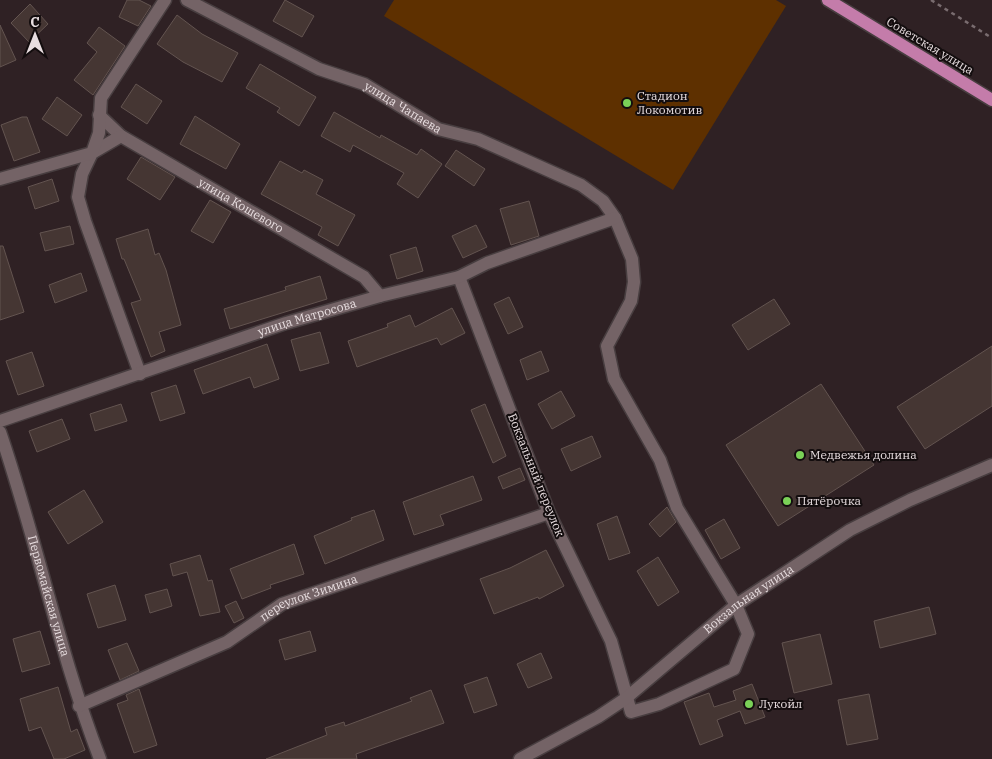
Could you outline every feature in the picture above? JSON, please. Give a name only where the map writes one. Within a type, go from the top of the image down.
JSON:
[{"type":"main road","name":"Советская улица","points":[[828,0],[992,100]]},
{"type":"street","points":[[140,374],[78,197],[82,174],[99,133],[101,98],[165,0]]},
{"type":"street","name":"улица Чапаева","points":[[187,0],[319,69],[364,84],[438,129],[478,139],[580,185],[603,201],[614,218],[632,259],[634,282],[631,301],[607,346],[614,379],[660,460],[677,508],[736,605],[748,634],[734,668],[650,707],[631,712],[625,698]]},
{"type":"street","name":"улица Кошевого","points":[[99,116],[121,136],[364,277],[380,296]]},
{"type":"street","points":[[0,179],[92,152],[121,136]]},
{"type":"street","name":"улица Матросова","points":[[0,421],[286,323],[380,296],[459,277],[487,263],[614,218]]},
{"type":"street","name":"Вокзальный переулок","points":[[459,277],[549,513],[611,641],[625,698]]},
{"type":"street","name":"Первомайская улица","points":[[0,432],[22,497],[80,706],[100,759]]},
{"type":"street","name":"Вокзальная улица","points":[[520,759],[598,717],[625,698],[736,605],[850,530],[910,500],[992,465]]},
{"type":"street","name":"переулок Зимина","points":[[80,706],[227,642],[282,604],[549,513]]},
{"type":"path","points":[[931,0],[992,38]]},
{"type":"shaded area","name":"Стадион Локомотив","points":[[394,0],[776,0],[786,6],[673,190],[384,16]]},
{"type":"building","points":[[127,0],[139,0],[151,6],[138,26],[119,17]]},
{"type":"building","points":[[285,0],[314,16],[302,37],[273,21]]},
{"type":"building","points":[[30,4],[48,24],[29,42],[11,23]]},
{"type":"building","points":[[177,15],[202,34],[238,53],[222,82],[183,62],[157,44]]},
{"type":"building","points":[[0,25],[16,60],[0,67]]},
{"type":"building","points":[[99,27],[125,46],[93,95],[74,80],[97,52],[87,43]]},
{"type":"building","points":[[260,64],[316,97],[299,126],[277,112],[280,108],[246,88]]},
{"type":"building","points":[[136,84],[162,101],[147,124],[121,107]]},
{"type":"building","points":[[57,97],[82,115],[67,136],[42,119]]},
{"type":"building","points":[[334,112],[380,138],[381,135],[417,155],[421,149],[442,164],[418,198],[397,184],[404,173],[353,145],[350,152],[321,136]]},
{"type":"building","points":[[195,116],[240,144],[226,169],[180,144]]},
{"type":"building","points":[[27,117],[40,152],[14,161],[1,125]]},
{"type":"building","points":[[456,150],[485,169],[474,186],[445,166]]},
{"type":"building","points":[[141,157],[175,177],[160,200],[127,179]]},
{"type":"building","points":[[280,161],[302,173],[304,170],[323,180],[316,194],[355,215],[338,246],[318,235],[322,227],[261,194]]},
{"type":"building","points":[[52,179],[59,201],[35,209],[28,187]]},
{"type":"building","points":[[210,200],[231,212],[213,243],[191,231]]},
{"type":"building","points":[[529,201],[539,236],[511,245],[500,209]]},
{"type":"building","points":[[476,225],[487,247],[463,258],[452,236]]},
{"type":"building","points":[[70,226],[74,244],[45,251],[40,233]]},
{"type":"building","points":[[148,229],[155,255],[159,253],[166,270],[181,325],[159,332],[165,351],[151,357],[131,303],[141,300],[124,259],[122,259],[116,239]]},
{"type":"building","points":[[0,246],[3,246],[24,312],[0,320]]},
{"type":"building","points":[[416,247],[423,271],[397,279],[390,255]]},
{"type":"building","points":[[81,273],[87,291],[55,303],[49,285]]},
{"type":"building","points":[[320,276],[327,299],[230,329],[224,309],[286,290],[285,287]]},
{"type":"building","points":[[509,297],[523,327],[508,334],[494,304]]},
{"type":"building","points":[[774,299],[790,324],[748,350],[732,325]]},
{"type":"building","points":[[452,308],[465,333],[441,345],[437,338],[357,367],[348,341],[388,327],[387,324],[410,315],[415,327]]},
{"type":"building","points":[[320,332],[329,363],[300,371],[291,340]]},
{"type":"building","points":[[267,344],[279,379],[254,388],[250,377],[203,394],[194,370]]},
{"type":"building","points":[[992,346],[992,406],[925,449],[897,407]]},
{"type":"building","points":[[541,351],[549,371],[527,380],[520,360]]},
{"type":"building","points":[[32,352],[44,386],[18,395],[6,361]]},
{"type":"building","name":"Медвежья долина","points":[[821,384],[874,465],[778,526],[726,445]]},
{"type":"building","points":[[176,385],[185,413],[160,421],[151,393]]},
{"type":"building","points":[[561,391],[575,416],[552,429],[538,404]]},
{"type":"building","points":[[121,404],[127,421],[95,431],[90,414]]},
{"type":"building","points":[[485,404],[506,456],[493,463],[471,410]]},
{"type":"building","points":[[62,419],[70,439],[37,452],[29,431]]},
{"type":"building","points":[[592,436],[601,457],[571,471],[561,449]]},
{"type":"building","points":[[520,468],[525,480],[503,489],[498,477]]},
{"type":"building","points":[[473,476],[482,500],[440,515],[444,525],[414,535],[403,502]]},
{"type":"building","points":[[84,490],[103,522],[68,544],[48,512]]},
{"type":"building","points":[[667,507],[676,522],[660,537],[649,524]]},
{"type":"building","points":[[374,510],[384,540],[325,564],[314,536],[352,520],[351,518]]},
{"type":"building","points":[[617,516],[630,553],[609,560],[597,524]]},
{"type":"building","points":[[724,519],[740,548],[721,559],[705,530]]},
{"type":"building","points":[[294,544],[304,574],[270,585],[271,588],[242,599],[230,569]]},
{"type":"building","points":[[546,550],[564,586],[539,599],[538,597],[494,614],[480,579],[510,568]]},
{"type":"building","points":[[200,555],[208,581],[212,580],[220,612],[200,616],[187,572],[173,576],[170,564]]},
{"type":"building","points":[[658,557],[679,592],[658,606],[637,571]]},
{"type":"building","points":[[115,585],[126,620],[98,628],[87,594]]},
{"type":"building","points":[[167,589],[172,606],[150,613],[145,595]]},
{"type":"building","points":[[236,601],[244,618],[234,623],[225,606]]},
{"type":"building","points":[[929,607],[936,634],[880,648],[874,621]]},
{"type":"building","points":[[40,631],[50,664],[22,672],[13,639]]},
{"type":"building","points":[[310,631],[316,651],[285,660],[279,640]]},
{"type":"building","points":[[820,634],[832,684],[794,693],[782,643]]},
{"type":"building","points":[[127,643],[139,671],[120,680],[108,650]]},
{"type":"building","points":[[541,653],[552,678],[528,688],[517,664]]},
{"type":"building","points":[[487,677],[497,705],[474,713],[464,685]]},
{"type":"building","points":[[752,684],[765,717],[745,724],[740,711],[717,720],[723,736],[700,745],[684,702],[709,693],[714,707],[736,700],[733,691]]},
{"type":"building","points":[[58,687],[71,732],[77,729],[85,750],[64,759],[54,759],[41,727],[29,731],[20,699]]},
{"type":"building","points":[[139,689],[157,745],[134,753],[117,704],[128,700],[126,695]]},
{"type":"building","points":[[431,690],[444,723],[356,754],[357,759],[266,759],[327,735],[325,728],[344,722],[345,726],[412,701],[410,698]]},
{"type":"building","points":[[869,694],[878,739],[847,745],[838,700]]},
{"type":"place","name":"Стадион Локомотив","points":[[627,103]]},
{"type":"place","name":"Медвежья долина","points":[[800,455]]},
{"type":"place","name":"Пятёрочка","points":[[787,501]]},
{"type":"place","name":"Лукойл","points":[[749,704]]}]
